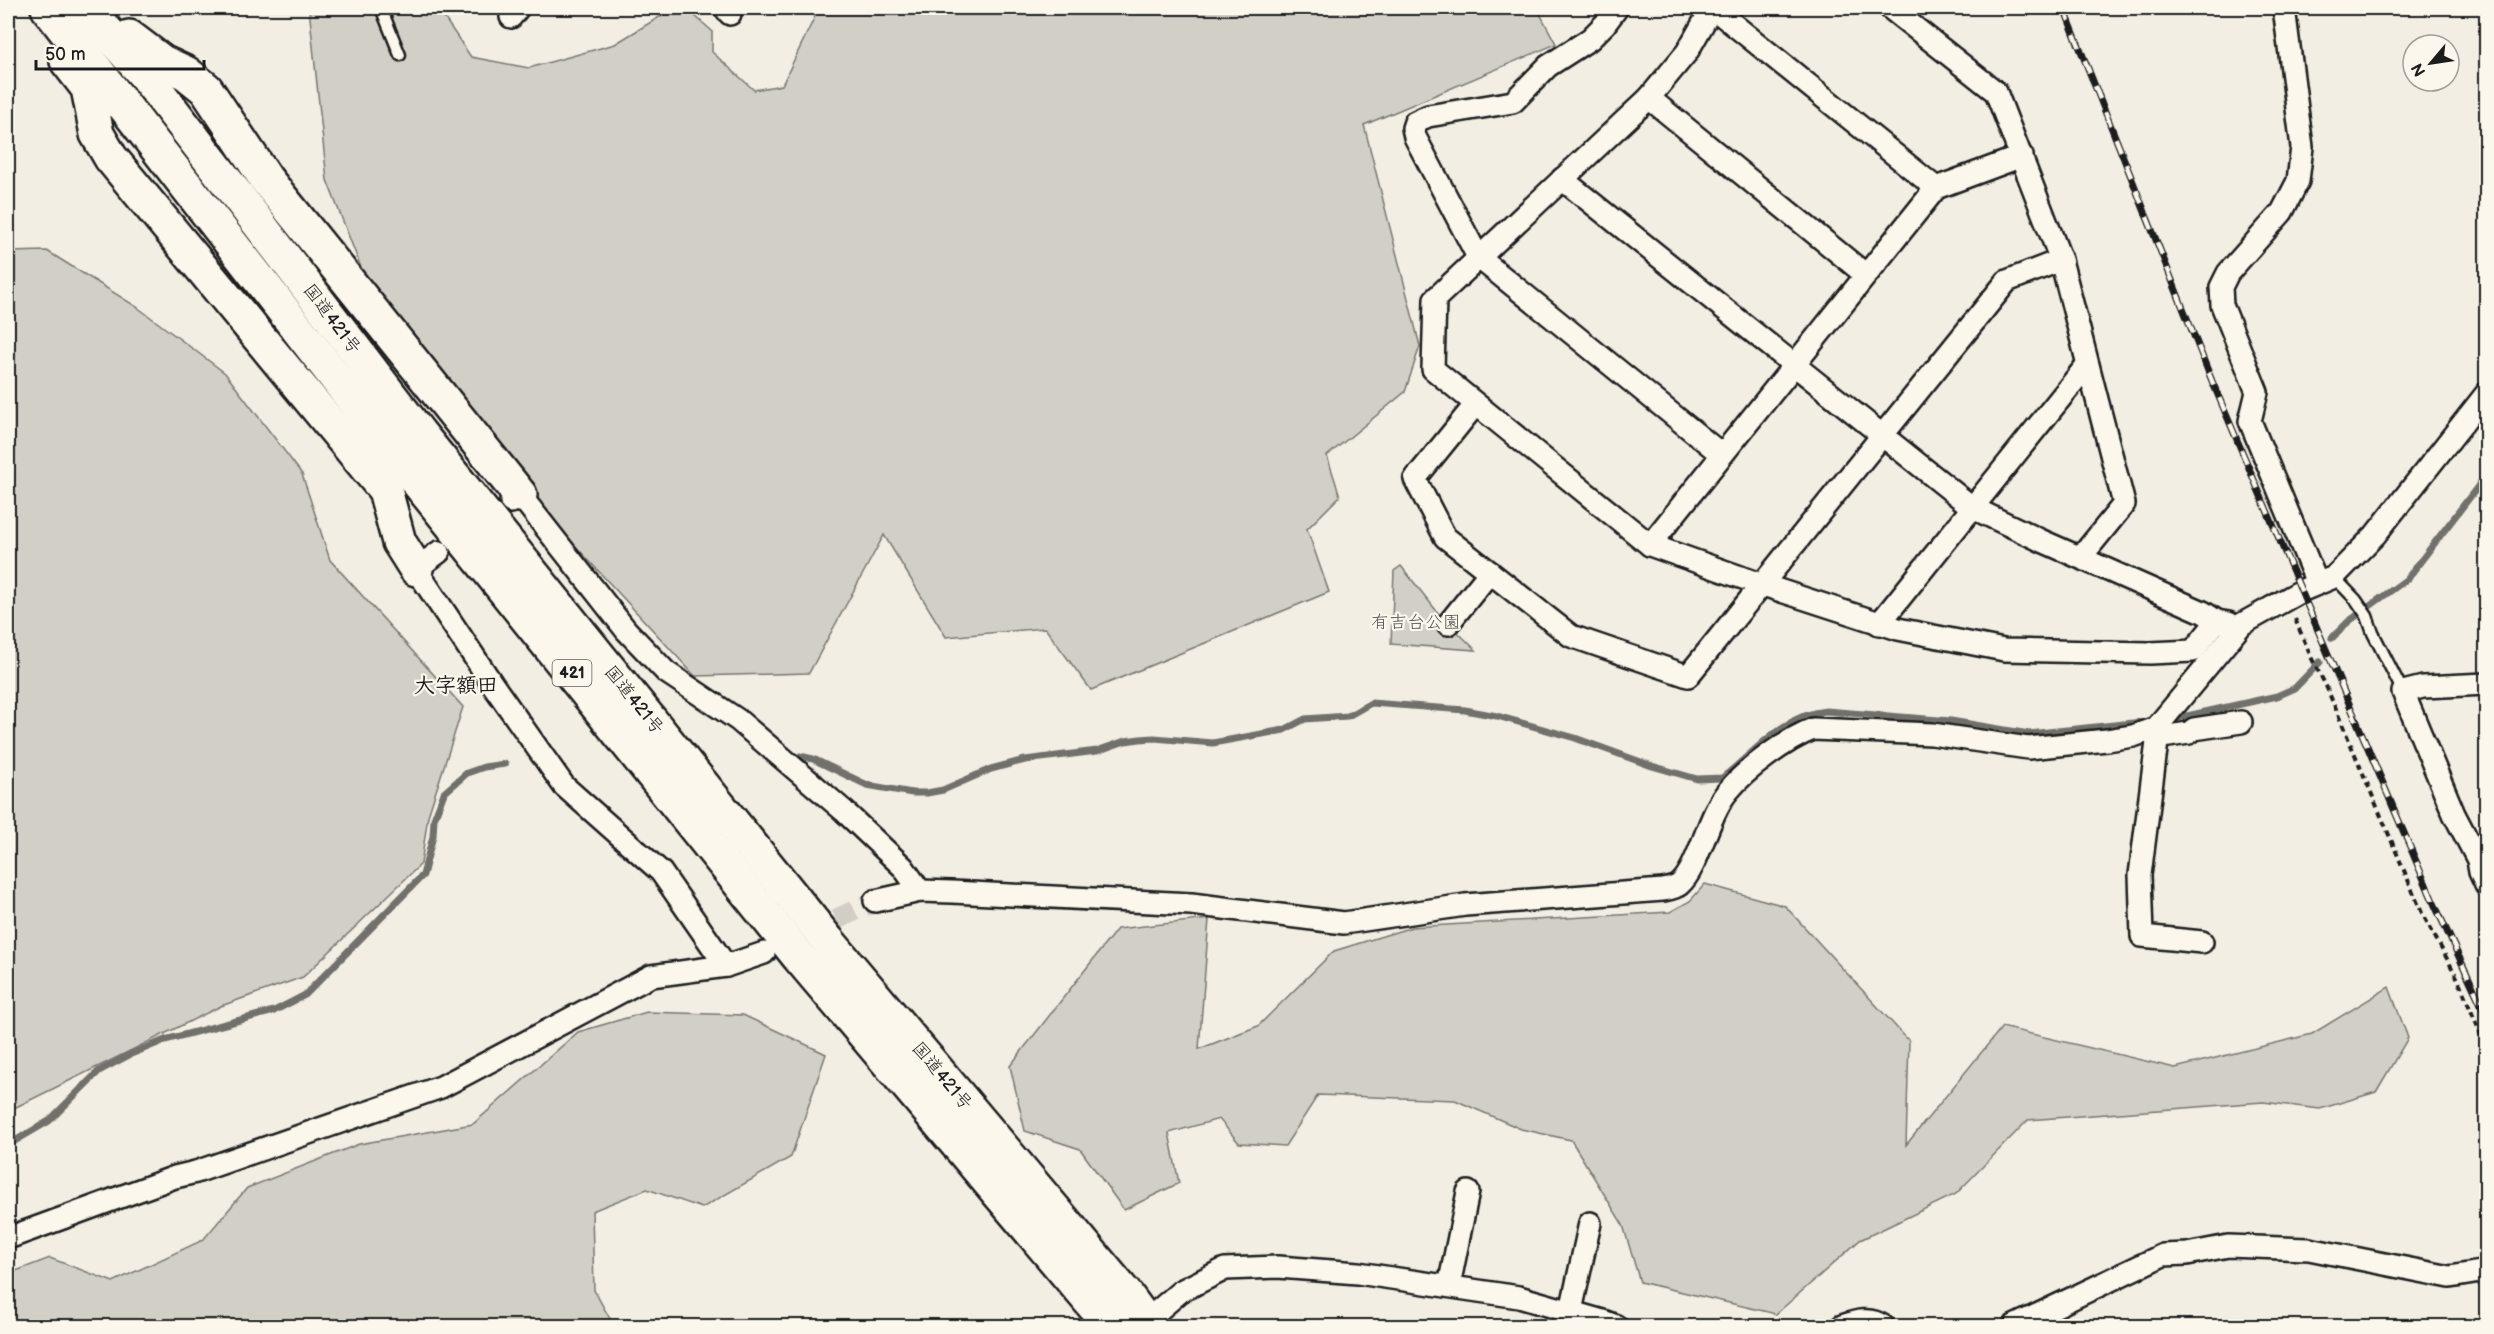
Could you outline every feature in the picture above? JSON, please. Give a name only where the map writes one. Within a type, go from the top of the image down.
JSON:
[{"type":"highway","name":"国道421号","points":[[87,8],[154,69],[419,433],[821,932],[1148,1324]]},
{"type":"highway","name":"国道421号","points":[[49,9],[392,450],[799,957],[1111,1326]]},
{"type":"highway","points":[[49,9],[53,43],[88,88],[97,134],[111,158],[386,490],[399,542],[427,560]]},
{"type":"highway","points":[[234,244],[219,206],[141,104],[154,69],[186,73],[206,88],[266,179],[514,500]]},
{"type":"street","points":[[1617,8],[1590,39],[1548,66],[1513,102],[1428,116],[1415,122],[1414,137],[1478,257],[1721,454]]},
{"type":"street","points":[[1936,188],[1712,8],[1688,52],[1649,98],[1435,298],[1432,369],[1650,544],[1879,624],[2004,650],[2150,652],[2193,651],[2217,621]]},
{"type":"street","points":[[1890,8],[1996,92],[2061,260],[2124,504],[2080,557]]},
{"type":"street","points":[[2284,8],[2302,147],[2298,181],[2282,212],[2228,273],[2221,287],[2222,305],[2257,392],[2250,421],[2326,580]]},
{"type":"street","points":[[1649,98],[1866,275]]},
{"type":"street","points":[[1650,544],[1936,188],[2022,156]]},
{"type":"street","points":[[1562,179],[1973,508],[2204,612],[2217,621],[2242,624]]},
{"type":"street","points":[[1475,405],[1415,479],[1445,537],[1570,636],[1688,676],[2007,281],[2061,260]]},
{"type":"street","points":[[1879,624],[2087,365]]},
{"type":"street","points":[[2154,732],[2242,624],[2326,580],[2375,534],[2487,394]]},
{"type":"street","points":[[514,500],[626,630],[666,672],[738,720],[844,811],[903,867],[920,891]]},
{"type":"street","points":[[427,560],[493,686],[564,786],[661,872],[726,966]]},
{"type":"street","points":[[1448,624],[1490,572]]},
{"type":"street","points":[[2487,684],[2422,687],[2403,692],[2454,814],[2482,858],[2480,872],[2487,885]]},
{"type":"street","points":[[875,901],[920,891],[1191,904],[1344,923],[1465,905],[1663,890],[1679,886],[1689,873],[1708,825],[1727,792],[1797,735],[1813,729],[1932,734],[2028,748],[2107,740],[2154,732],[2189,733],[2194,729],[2241,722]]},
{"type":"street","points":[[2154,732],[2157,742],[2140,875],[2142,936],[2202,942]]},
{"type":"street","points":[[8,1238],[175,1177],[196,1172],[441,1087],[651,976],[726,966],[764,954]]},
{"type":"street","points":[[1449,1286],[1468,1192]]},
{"type":"street","points":[[1571,1311],[1590,1223]]},
{"type":"street","points":[[2014,1326],[2163,1255],[2187,1254],[2228,1246],[2309,1249],[2450,1276],[2487,1271]]},
{"type":"street","points":[[1148,1324],[1181,1291],[1225,1269],[1278,1267],[1358,1273],[1519,1297],[1616,1326]]},
{"type":"street","points":[[1842,1326],[1857,1321],[1875,1320],[1884,1326]]},
{"type":"lane","points":[[381,8],[400,55]]},
{"type":"lane","points":[[2326,580],[2356,600],[2367,616],[2373,633],[2403,692]]},
{"type":"path","points":[[2286,599],[2422,913],[2458,979],[2487,1047]]},
{"type":"green space","points":[[309,8],[447,8],[443,16],[471,57],[529,68],[615,44],[674,8],[686,8],[712,31],[712,52],[754,90],[782,85],[819,8],[1537,8],[1556,44],[1364,125],[1420,346],[1405,392],[1327,456],[1340,496],[1307,529],[1329,592],[1091,690],[1045,628],[946,637],[884,535],[809,673],[695,676],[522,488],[374,301],[327,180]]},
{"type":"green space","points":[[47,251],[137,307],[225,373],[302,474],[330,560],[463,707],[428,816],[421,864],[303,977],[221,1006],[8,1111],[8,252]]},
{"type":"green space","name":"有吉台公園","points":[[1401,566],[1439,614],[1476,650],[1391,644],[1394,571]]},
{"type":"green space","points":[[1705,884],[1785,906],[1909,1041],[1906,1145],[2002,1027],[2175,1068],[2312,1034],[2389,987],[2408,1038],[2376,1092],[2320,1109],[2263,1102],[2028,1120],[1956,1194],[1860,1240],[1776,1314],[1640,1282],[1623,1225],[1571,1140],[1521,1129],[1455,1100],[1318,1095],[1285,1146],[1239,1143],[1219,1119],[1169,1133],[1179,1183],[1124,1210],[1080,1149],[1025,1131],[1010,1066],[1117,929],[1209,919],[1199,1049],[1258,1026],[1334,951],[1412,927],[1670,912],[1690,901]]},
{"type":"green space","points":[[647,1012],[743,1015],[826,1054],[791,1157],[702,1208],[647,1189],[592,1211],[594,1290],[614,1326],[8,1326],[8,1297],[11,1293],[8,1288],[8,1274],[50,1258],[113,1282],[203,1240],[247,1188],[359,1144],[473,1124],[578,1032]]},
{"type":"waterway","points":[[2332,638],[2348,622],[2407,579],[2486,476]]},
{"type":"waterway","points":[[2169,720],[2277,696],[2295,688],[2320,662]]},
{"type":"waterway","points":[[800,756],[813,759],[867,785],[912,793],[927,793],[943,790],[991,769],[1025,760],[1097,751],[1125,741],[1140,739],[1213,743],[1284,730],[1305,719],[1348,716],[1371,703],[1465,710],[1497,716],[1575,738],[1652,766],[1697,779],[1722,778],[1782,727],[1810,714],[1826,711],[1951,721],[2029,734],[2152,721]]},
{"type":"waterway","points":[[8,1145],[49,1121],[99,1071],[131,1054],[165,1040],[274,1011],[305,995],[423,875],[433,836],[434,819],[444,793],[467,773],[484,767],[505,764]]},
{"type":"tunnel","points":[[808,933],[875,901]]},
{"type":"railway","points":[[2064,8],[2212,381],[2433,901],[2486,1015]]},
{"type":"district","name":"大字額田","points":[[456,685]]}]
